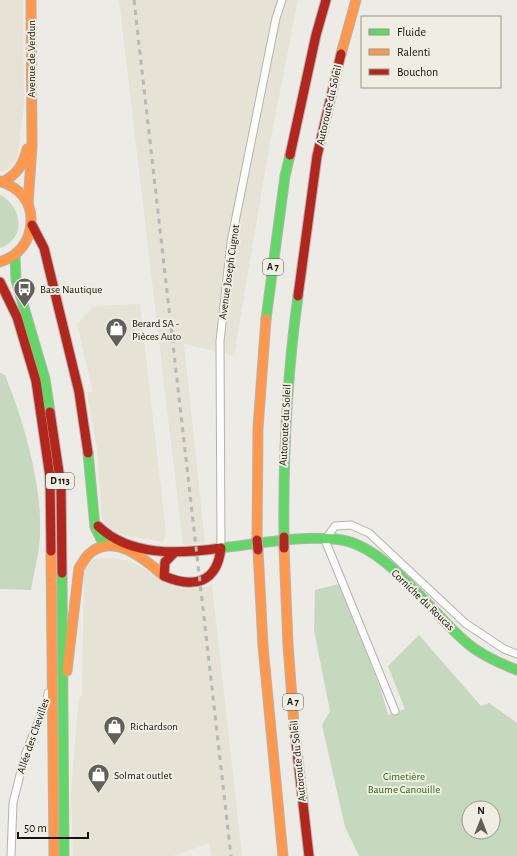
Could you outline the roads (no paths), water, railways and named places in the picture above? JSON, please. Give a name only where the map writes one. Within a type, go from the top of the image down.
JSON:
[{"type":"main road","name":"Avenue de Verdun","points":[[31,0],[31,119]]},
{"type":"main road","name":"A 7","points":[[283,856],[270,721],[257,540],[258,428],[266,316],[285,176],[316,35],[326,0]]},
{"type":"main road","name":"Autoroute du Soleil","points":[[309,856],[296,745],[288,645],[284,548],[283,468],[287,390],[297,299],[317,156],[343,45],[356,0]]},
{"type":"main road","points":[[1,181],[17,174],[22,167],[27,151],[31,119]]},
{"type":"main road","points":[[28,204],[32,146],[31,119]]},
{"type":"main road","points":[[0,262],[15,256],[26,245],[32,225],[32,214],[22,194],[13,186],[1,181]]},
{"type":"main road","points":[[32,225],[44,248],[79,392],[88,448],[93,519],[97,533],[108,545],[139,555],[164,576],[174,582],[186,583],[208,579],[215,571],[221,560],[221,548]]},
{"type":"main road","points":[[26,245],[44,248]]},
{"type":"main road","name":"D 113","points":[[15,256],[16,280],[45,379],[61,486],[64,856]]},
{"type":"main road","name":"D 113","points":[[0,282],[17,317],[36,381],[50,477],[54,856]]},
{"type":"main road","name":"Corniche du Roucas","points":[[93,519],[104,533],[114,539],[139,547],[175,552],[325,540],[343,540],[359,546],[378,558],[466,642],[483,655],[517,670]]},
{"type":"main road","points":[[62,711],[79,568],[85,558],[93,550],[108,545]]},
{"type":"main road","points":[[164,576],[164,563],[175,552]]},
{"type":"street","name":"Avenue Joseph Cugnot","points":[[221,548],[220,341],[231,242],[276,18],[282,0]]},
{"type":"street","points":[[395,711],[325,540],[335,526],[351,525],[369,533],[465,622],[504,649],[517,654]]},
{"type":"street","name":"Allée des Chevilles","points":[[11,856],[13,804],[25,755],[47,700],[52,663]]},
{"type":"railway","points":[[134,0],[231,856]]},
{"type":"place","name":"Base Nautique","points":[[24,308]]},
{"type":"place","name":"Berard SA - Pièces Auto","points":[[116,348]]},
{"type":"place","name":"Richardson","points":[[114,746]]},
{"type":"place","name":"Solmat outlet","points":[[99,794]]},
{"type":"park label","name":"Cimetière Baume Canouille","points":[[404,782]]}]
